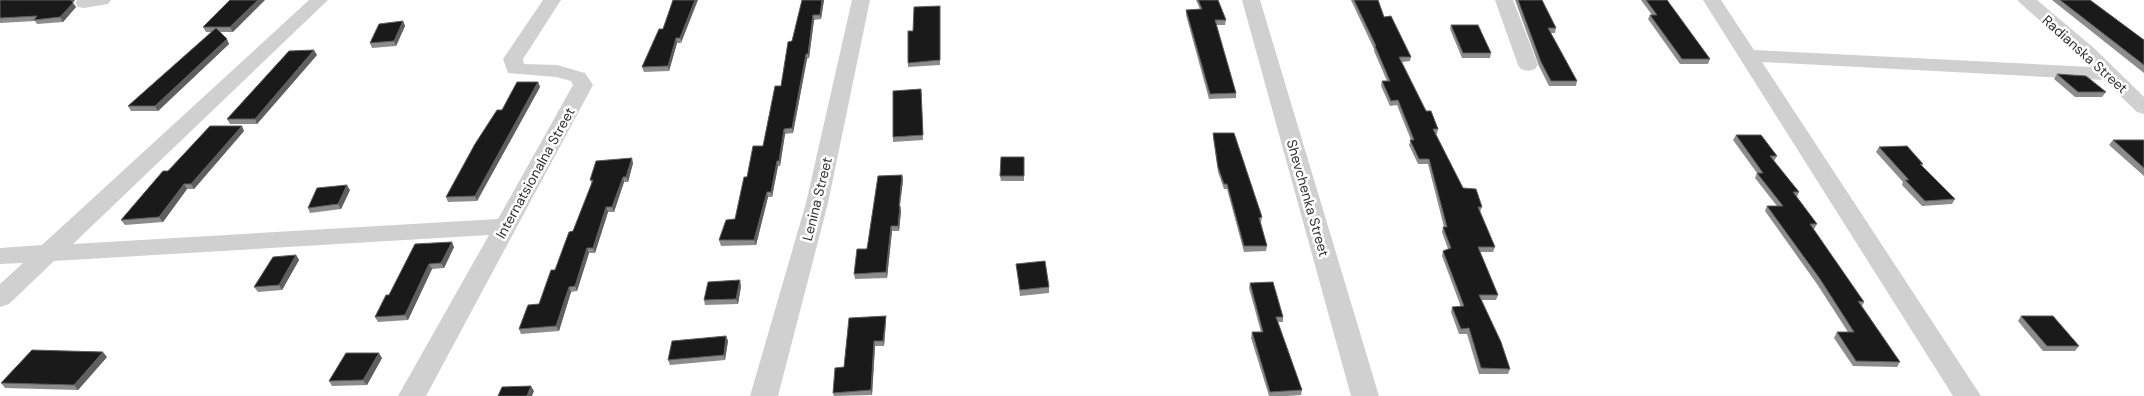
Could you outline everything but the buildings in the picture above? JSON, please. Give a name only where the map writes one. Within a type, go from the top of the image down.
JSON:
[{"type":"street","points":[[84,4],[102,0]]},
{"type":"street","points":[[0,298],[319,0]]},
{"type":"street","name":"Internatsionalna Street","points":[[412,396],[583,84],[578,77],[557,71],[515,69],[513,59],[552,0]]},
{"type":"street","name":"Lenina Street","points":[[764,396],[817,203],[861,0]]},
{"type":"street","name":"Shevchenka Street","points":[[1252,0],[1365,396]]},
{"type":"street","points":[[1504,0],[1528,65]]},
{"type":"street","points":[[1712,0],[1968,396]]},
{"type":"street","name":"Radianska Street","points":[[2026,0],[2144,108]]},
{"type":"street","points":[[1748,56],[2108,74]]},
{"type":"street","points":[[0,256],[506,226]]}]
